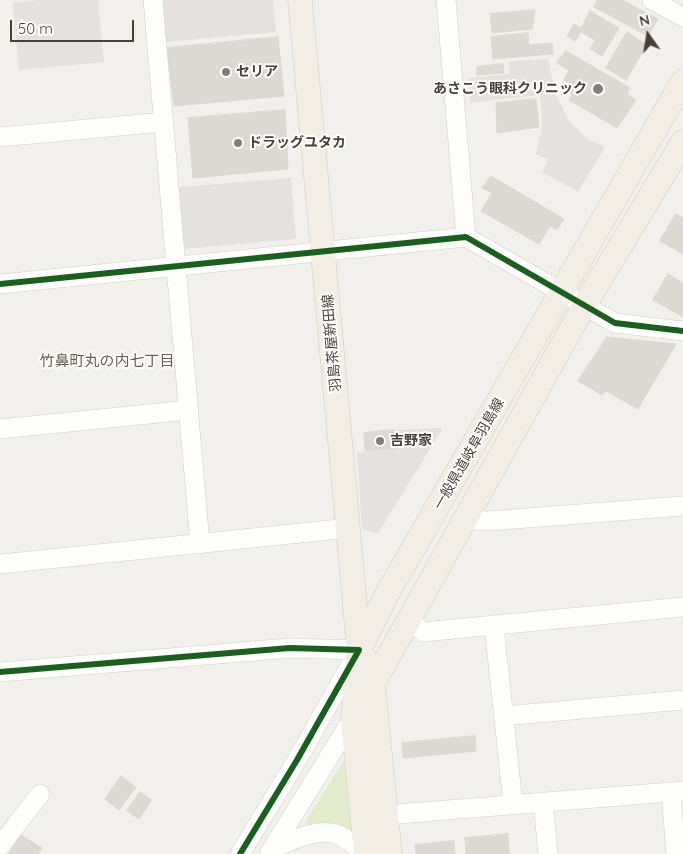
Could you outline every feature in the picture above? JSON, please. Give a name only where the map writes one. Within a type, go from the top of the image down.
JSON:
[{"type":"main road","name":"羽島茶屋新田線","points":[[300,0],[349,528],[358,650],[366,662],[373,684]]},
{"type":"main road","name":"一般県道岐阜羽島線","points":[[366,854],[353,719],[358,650],[387,594],[683,81]]},
{"type":"main road","name":"一般県道岐阜羽島線","points":[[373,684],[410,620],[463,519],[584,306],[683,142]]},
{"type":"main road","points":[[373,684],[390,854]]},
{"type":"street","points":[[153,0],[200,544]]},
{"type":"street","points":[[446,0],[466,237]]},
{"type":"street","points":[[652,0],[683,17]]},
{"type":"street","points":[[0,138],[163,122]]},
{"type":"street","points":[[0,284],[466,237],[615,323],[683,331]]},
{"type":"street","points":[[0,429],[188,410]]},
{"type":"street","points":[[463,519],[488,521],[683,506]]},
{"type":"street","points":[[0,564],[349,528]]},
{"type":"street","points":[[410,620],[423,632],[683,607]]},
{"type":"street","points":[[494,625],[513,804]]},
{"type":"street","points":[[0,672],[290,648],[358,650],[297,760],[240,854]]},
{"type":"street","points":[[270,852],[373,684]]},
{"type":"street","points":[[504,716],[683,700]]},
{"type":"street","points":[[362,818],[386,814],[677,792],[676,854]]},
{"type":"street","points":[[0,846],[40,794]]},
{"type":"street","points":[[543,802],[548,854]]},
{"type":"street","points":[[270,852],[297,838],[318,834],[336,834],[366,854]]},
{"type":"green space","points":[[344,760],[352,831],[340,826],[304,824]]},
{"type":"shaded area","points":[[38,0],[98,0],[104,62],[19,70],[13,3]]},
{"type":"shaded area","points":[[161,0],[273,0],[276,32],[165,42]]},
{"type":"shaded area","points":[[548,59],[555,93],[569,121],[588,139],[605,147],[578,192],[542,172],[548,160],[536,154],[542,127],[540,95],[470,103],[469,78],[510,74],[509,61]]},
{"type":"shaded area","points":[[291,178],[296,239],[184,249],[179,187]]},
{"type":"shaded area","points":[[443,428],[378,533],[362,529],[357,453],[395,448],[393,430]]},
{"type":"building","points":[[598,0],[622,0],[658,19],[648,36],[594,7]]},
{"type":"building","points":[[535,10],[532,29],[492,33],[490,14]]},
{"type":"building","points":[[590,11],[619,28],[602,56],[590,49],[595,40],[581,32],[575,41],[567,36],[574,24],[581,28]]},
{"type":"building","points":[[627,32],[647,45],[626,80],[606,68]]},
{"type":"building","points":[[528,33],[529,45],[552,43],[553,54],[493,59],[491,37]]},
{"type":"building","name":"セリア","points":[[278,37],[284,96],[174,106],[167,48]]},
{"type":"building","name":"あさこう眼科クリニック","points":[[566,51],[630,88],[627,94],[636,100],[617,128],[569,100],[572,94],[567,91],[571,84],[564,80],[569,70],[557,63]]},
{"type":"building","points":[[503,64],[504,73],[477,75],[477,67]]},
{"type":"building","points":[[536,99],[539,127],[497,133],[496,103]]},
{"type":"building","name":"ドラッグユタカ","points":[[285,110],[288,169],[193,178],[188,118]]},
{"type":"building","points":[[491,176],[564,219],[557,230],[550,226],[539,244],[481,211],[492,193],[482,188]]},
{"type":"building","points":[[676,214],[683,218],[683,254],[660,241]]},
{"type":"building","points":[[668,274],[683,283],[683,317],[653,300]]},
{"type":"building","points":[[607,337],[676,344],[638,409],[606,391],[602,395],[578,381]]},
{"type":"building","points":[[393,430],[395,448],[365,451],[364,433]]},
{"type":"building","points":[[475,736],[476,751],[403,758],[402,743]]},
{"type":"building","points":[[121,776],[136,787],[119,810],[105,799]]},
{"type":"building","points":[[140,792],[152,800],[139,819],[127,811]]},
{"type":"building","points":[[508,834],[509,854],[466,854],[465,838]]},
{"type":"building","points":[[21,835],[42,848],[38,854],[9,854]]},
{"type":"building","points":[[454,841],[455,854],[416,854],[415,845]]},
{"type":"cycle path","points":[[0,284],[466,237],[615,323],[683,331]]},
{"type":"cycle path","points":[[0,672],[290,648],[359,650],[297,760],[240,854]]},
{"type":"place","name":"セリア","points":[[226,72]]},
{"type":"place","name":"あさこう眼科クリニック","points":[[598,89]]},
{"type":"place","name":"ドラッグユタカ","points":[[238,143]]},
{"type":"place","name":"吉野家","points":[[380,441]]},
{"type":"district","name":"竹鼻町丸の内七丁目","points":[[107,361]]}]
